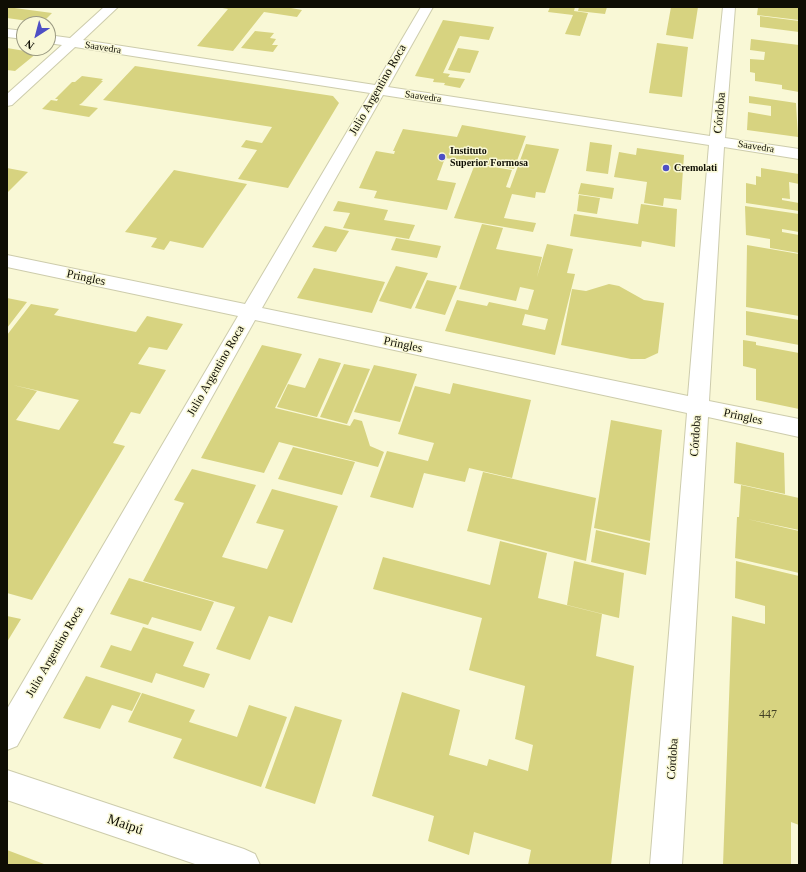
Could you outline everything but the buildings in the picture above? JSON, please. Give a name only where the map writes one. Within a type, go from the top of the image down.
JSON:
[{"type":"street","points":[[7,102],[112,7]]},
{"type":"street","name":"Julio Argentino Roca","points":[[7,736],[427,7]]},
{"type":"street","name":"Córdoba","points":[[666,865],[717,141],[729,7]]},
{"type":"street","name":"Saavedra","points":[[56,40],[799,154]]},
{"type":"street","name":"Pringles","points":[[7,261],[799,428]]},
{"type":"street","name":"Maipú","points":[[7,785],[244,865]]},
{"type":"place","name":"Instituto Superior Formosa","points":[[442,157]]},
{"type":"place","name":"Cremolati","points":[[666,168]]}]
